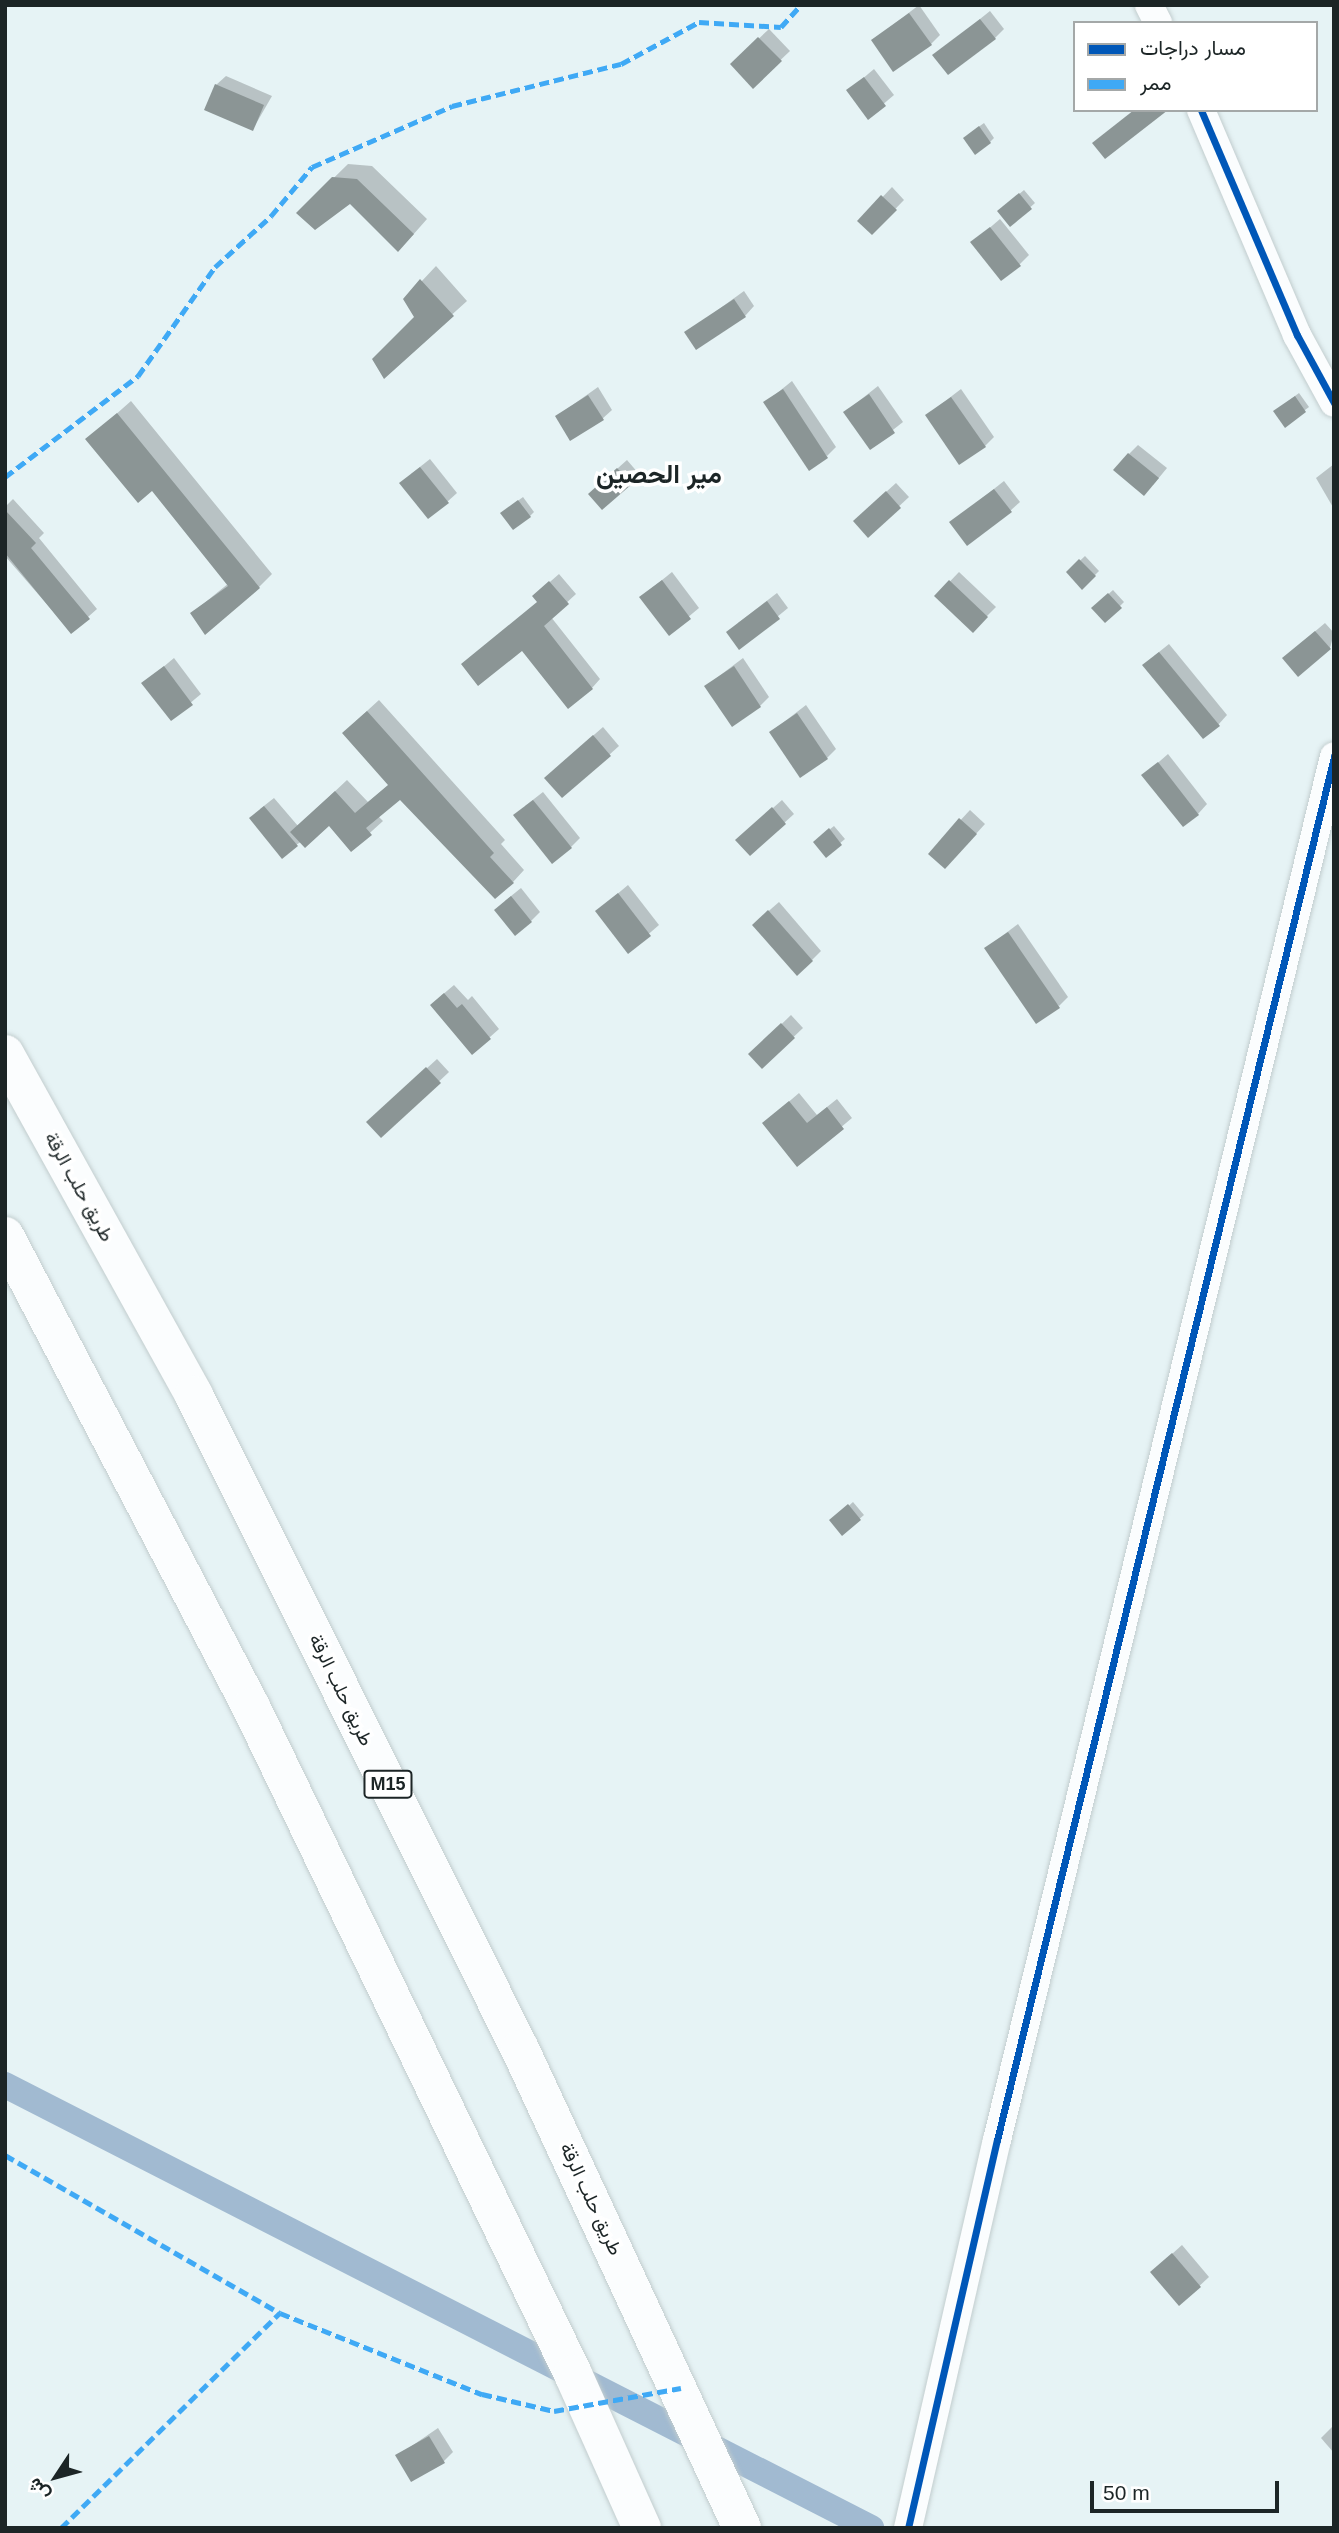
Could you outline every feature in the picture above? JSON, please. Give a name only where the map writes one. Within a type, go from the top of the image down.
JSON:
[{"type":"highway","name":"طريق حلب الرقة","points":[[5,1054],[194,1395],[520,2049],[743,2528]]},
{"type":"highway","points":[[5,1236],[251,1707],[573,2374],[642,2528]]},
{"type":"street","points":[[1149,5],[1157,21]]},
{"type":"street","points":[[1203,112],[1297,335],[1334,402]]},
{"type":"street","points":[[908,2528],[1307,853],[1334,757]]},
{"type":"building","points":[[909,13],[932,45],[893,72],[871,40]]},
{"type":"building","points":[[980,19],[996,39],[948,75],[932,55]]},
{"type":"building","points":[[758,37],[782,61],[753,89],[730,64]]},
{"type":"building","points":[[864,77],[886,106],[868,120],[846,90]]},
{"type":"building","points":[[215,84],[264,105],[253,131],[204,110]]},
{"type":"building","points":[[1131,112],[1165,112],[1105,159],[1092,143]]},
{"type":"building","points":[[979,126],[991,143],[975,155],[963,138]]},
{"type":"building","points":[[332,177],[357,179],[414,234],[398,252],[350,204],[315,230],[296,213]]},
{"type":"building","points":[[1019,193],[1032,209],[1010,227],[997,211]]},
{"type":"building","points":[[881,195],[897,210],[872,235],[857,221]]},
{"type":"building","points":[[990,227],[1021,266],[1001,281],[970,242]]},
{"type":"building","points":[[420,279],[454,316],[384,379],[372,359],[414,317],[403,299]]},
{"type":"building","points":[[734,299],[746,317],[696,350],[684,332]]},
{"type":"building","points":[[783,389],[828,458],[809,471],[763,402]]},
{"type":"building","points":[[869,394],[895,433],[870,450],[843,412]]},
{"type":"building","points":[[588,395],[604,420],[570,441],[555,416]]},
{"type":"building","points":[[1295,396],[1306,412],[1285,428],[1273,411]]},
{"type":"building","points":[[951,397],[986,447],[959,465],[925,415]]},
{"type":"building","points":[[117,413],[260,588],[205,635],[190,613],[228,586],[152,491],[138,503],[85,439]]},
{"type":"building","points":[[1128,453],[1159,478],[1144,496],[1113,470]]},
{"type":"building","points":[[420,467],[449,503],[428,519],[399,483]]},
{"type":"building","points":[[617,468],[632,484],[602,510],[588,494]]},
{"type":"building","points":[[994,489],[1012,512],[967,546],[949,522]]},
{"type":"building","points":[[886,491],[901,508],[868,538],[853,521]]},
{"type":"building","points":[[518,500],[531,517],[513,530],[500,513]]},
{"type":"building","points":[[5,510],[36,543],[31,548],[90,619],[71,634],[5,553]]},
{"type":"building","points":[[1079,559],[1096,576],[1082,590],[1066,572]]},
{"type":"building","points":[[662,580],[691,619],[669,636],[639,597]]},
{"type":"building","points":[[949,580],[988,617],[973,633],[934,596]]},
{"type":"building","points":[[549,581],[569,604],[544,626],[593,689],[568,709],[522,651],[478,686],[461,664],[537,602],[532,596]]},
{"type":"building","points":[[1108,593],[1122,608],[1105,623],[1091,608]]},
{"type":"building","points":[[767,601],[780,619],[739,650],[726,632]]},
{"type":"building","points":[[1315,631],[1331,649],[1298,677],[1282,658]]},
{"type":"building","points":[[1159,652],[1220,726],[1203,739],[1142,665]]},
{"type":"building","points":[[164,666],[193,705],[171,721],[141,683]]},
{"type":"building","points":[[734,666],[761,707],[732,727],[704,686]]},
{"type":"building","points":[[367,711],[494,853],[490,857],[514,883],[495,899],[400,800],[366,828],[372,835],[351,852],[329,826],[305,848],[290,832],[335,791],[355,813],[388,785],[342,733]]},
{"type":"building","points":[[797,713],[828,759],[800,778],[769,732]]},
{"type":"building","points":[[593,735],[611,756],[562,798],[544,778]]},
{"type":"building","points":[[1158,762],[1199,815],[1183,827],[1141,775]]},
{"type":"building","points":[[533,800],[572,848],[552,864],[513,815]]},
{"type":"building","points":[[264,806],[298,846],[282,859],[249,818]]},
{"type":"building","points":[[772,807],[786,824],[750,856],[735,840]]},
{"type":"building","points":[[959,818],[977,834],[945,869],[928,854]]},
{"type":"building","points":[[829,828],[842,845],[826,858],[813,842]]},
{"type":"building","points":[[618,893],[651,936],[628,954],[595,911]]},
{"type":"building","points":[[511,896],[532,922],[515,936],[494,910]]},
{"type":"building","points":[[768,910],[813,961],[797,976],[752,925]]},
{"type":"building","points":[[1008,932],[1060,1008],[1036,1024],[984,948]]},
{"type":"building","points":[[444,993],[457,1008],[462,1004],[491,1039],[472,1055],[430,1005]]},
{"type":"building","points":[[781,1023],[795,1038],[762,1069],[748,1054]]},
{"type":"building","points":[[426,1067],[441,1083],[381,1138],[366,1122]]},
{"type":"building","points":[[789,1101],[807,1123],[827,1107],[844,1129],[797,1167],[762,1123]]},
{"type":"building","points":[[848,1504],[861,1520],[842,1536],[829,1520]]},
{"type":"building","points":[[1172,2253],[1201,2287],[1179,2306],[1150,2272]]},
{"type":"building","points":[[429,2436],[445,2463],[411,2482],[395,2455]]},
{"type":"waterway","points":[[5,2085],[871,2528]]},
{"type":"marked path","points":[[5,477],[138,376],[215,267],[271,216],[312,167],[452,106],[621,64],[699,22],[781,27],[801,5]]},
{"type":"marked path","points":[[5,2155],[280,2313],[482,2394],[554,2411],[681,2388]]},
{"type":"marked path","points":[[61,2528],[280,2313]]},
{"type":"cycle path","points":[[1202,112],[1297,335],[1334,403]]},
{"type":"cycle path","points":[[908,2528],[997,2140],[1334,756]]},
{"type":"district","name":"مير الحصين","points":[[659,475]]}]
